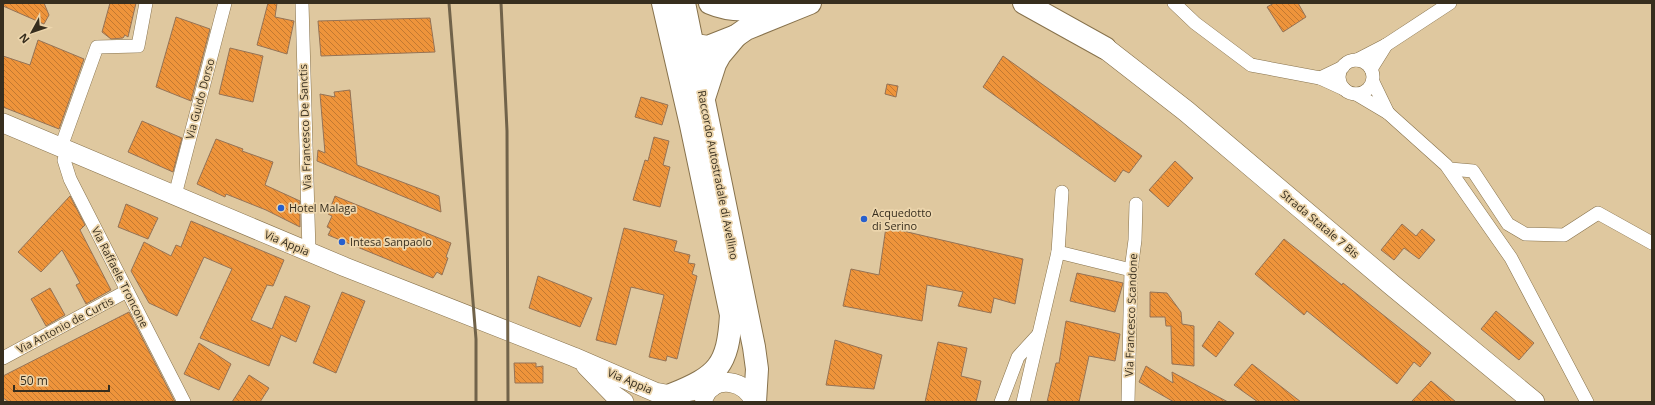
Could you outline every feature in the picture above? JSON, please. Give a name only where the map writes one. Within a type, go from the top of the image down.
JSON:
[{"type":"highway","name":"Raccordo Autostradale di Avellino","points":[[663,3],[731,315]]},
{"type":"highway","points":[[670,3],[678,36],[684,42],[708,47],[736,36]]},
{"type":"highway","name":"Raccordo Autostradale di Avellino","points":[[684,3],[754,347],[757,369]]},
{"type":"highway","points":[[710,3],[727,9],[753,10],[784,3]]},
{"type":"highway","points":[[703,101],[709,89],[715,64],[720,55],[736,36],[746,28],[810,3]]},
{"type":"highway","points":[[1024,3],[1105,48]]},
{"type":"highway","points":[[1040,3],[1105,48]]},
{"type":"highway","points":[[710,392],[736,348],[737,331],[731,315]]},
{"type":"highway","points":[[671,395],[694,386],[713,373],[720,364],[726,354],[731,315]]},
{"type":"highway","points":[[755,402],[757,369]]},
{"type":"highway","points":[[757,369],[769,402]]},
{"type":"main road","name":"Strada Statale 7 Bis","points":[[1105,48],[1186,111],[1392,286],[1534,402]]},
{"type":"street","name":"Via Raffaele Troncone","points":[[146,3],[138,46],[97,47],[64,149],[64,160],[70,179],[184,402]]},
{"type":"street","name":"Via Guido Dorso","points":[[175,195],[225,3]]},
{"type":"street","name":"Via Francesco De Sanctis","points":[[302,3],[309,252]]},
{"type":"street","points":[[1174,3],[1195,23],[1251,65],[1320,78],[1350,92],[1388,113],[1450,169],[1511,258],[1587,402]]},
{"type":"street","points":[[1320,78],[1343,67],[1351,61],[1357,60],[1386,45],[1450,3]]},
{"type":"street","points":[[1371,69],[1386,45]]},
{"type":"street","points":[[1357,60],[1367,64],[1371,69],[1373,82],[1388,113]]},
{"type":"street","points":[[1343,67],[1339,76],[1350,92]]},
{"type":"street","points":[[1350,92],[1366,91],[1373,82]]},
{"type":"street","name":"Via Appia","points":[[3,123],[309,252],[574,357],[655,392],[671,395],[710,392],[725,382],[740,385],[747,390],[755,402]]},
{"type":"street","points":[[1450,169],[1473,171],[1508,224],[1526,234],[1564,235],[1598,213],[1652,243]]},
{"type":"street","points":[[1023,402],[1058,252],[1062,192]]},
{"type":"street","name":"Via Francesco Scandone","points":[[1128,402],[1131,270],[1135,240],[1136,204]]},
{"type":"street","points":[[1058,252],[1131,270]]},
{"type":"street","name":"Via Antonio de Curtis","points":[[3,358],[127,291]]},
{"type":"street","points":[[1001,402],[1018,357],[1039,334]]},
{"type":"street","name":"Via Appia","points":[[574,357],[587,367],[614,395],[624,402]]},
{"type":"building","points":[[3,3],[44,3],[49,15],[44,24],[3,6]]},
{"type":"building","points":[[110,3],[136,3],[128,37],[125,35],[123,38],[111,39],[102,32]]},
{"type":"building","points":[[268,3],[277,3],[275,17],[294,21],[287,54],[257,45]]},
{"type":"building","points":[[1274,3],[1298,3],[1306,17],[1283,32],[1267,7]]},
{"type":"building","points":[[176,17],[210,29],[191,101],[156,87]]},
{"type":"building","points":[[430,18],[435,52],[321,56],[318,21]]},
{"type":"building","points":[[38,40],[84,59],[59,129],[3,107],[3,56],[30,65]]},
{"type":"building","points":[[230,48],[263,56],[253,102],[219,94]]},
{"type":"building","points":[[1003,56],[1142,156],[1129,173],[1123,170],[1115,182],[983,87]]},
{"type":"building","points":[[887,84],[898,86],[896,97],[885,94]]},
{"type":"building","points":[[350,90],[357,165],[439,196],[441,212],[317,161],[318,150],[325,153],[320,94],[335,97],[334,92]]},
{"type":"building","points":[[641,97],[668,105],[662,125],[635,117]]},
{"type":"building","points":[[142,121],[182,138],[173,172],[128,152]]},
{"type":"building","points":[[654,137],[669,141],[663,165],[670,167],[660,207],[633,200],[645,160],[648,161]]},
{"type":"building","points":[[216,139],[243,149],[242,151],[273,162],[265,185],[300,201],[300,227],[266,210],[226,194],[225,197],[197,184]]},
{"type":"building","points":[[1175,161],[1193,178],[1168,207],[1149,190]]},
{"type":"building","points":[[70,196],[85,225],[80,230],[111,290],[86,304],[76,285],[80,283],[62,250],[41,272],[18,252]]},
{"type":"building","points":[[335,196],[451,243],[442,275],[437,272],[433,278],[328,235],[331,229],[327,227],[332,216],[328,214]]},
{"type":"building","points":[[126,204],[158,218],[148,239],[118,227]]},
{"type":"building","points":[[191,221],[284,260],[273,286],[267,285],[251,320],[272,329],[285,296],[310,306],[296,342],[281,335],[269,366],[200,338],[232,269],[204,257],[177,316],[149,303],[131,271],[144,242],[171,256],[176,245],[181,247]]},
{"type":"building","points":[[1402,224],[1416,236],[1422,229],[1435,240],[1419,259],[1404,248],[1394,260],[1381,250]]},
{"type":"building","points":[[886,227],[1023,259],[1015,304],[994,298],[991,313],[958,306],[963,292],[927,285],[922,321],[843,306],[851,269],[879,275]]},
{"type":"building","points":[[624,228],[677,241],[674,251],[690,255],[688,263],[695,264],[692,274],[697,276],[677,359],[667,356],[666,361],[649,357],[664,295],[631,287],[616,345],[596,340]]},
{"type":"building","points":[[1284,239],[1342,285],[1343,283],[1431,353],[1420,367],[1414,362],[1397,384],[1307,311],[1304,315],[1255,274]]},
{"type":"building","points":[[1077,273],[1123,283],[1115,312],[1070,301]]},
{"type":"building","points":[[538,276],[592,298],[580,327],[529,308]]},
{"type":"building","points":[[50,288],[65,315],[46,326],[31,299]]},
{"type":"building","points":[[342,292],[365,301],[336,373],[313,363]]},
{"type":"building","points":[[1150,292],[1167,293],[1181,312],[1182,324],[1194,326],[1194,366],[1172,364],[1171,326],[1166,326],[1165,317],[1150,317]]},
{"type":"building","points":[[1496,311],[1534,343],[1519,360],[1481,329]]},
{"type":"building","points":[[129,312],[175,402],[9,402],[3,398],[3,376]]},
{"type":"building","points":[[1066,321],[1120,334],[1115,361],[1089,356],[1079,402],[1047,402],[1056,363],[1059,363]]},
{"type":"building","points":[[1219,321],[1234,333],[1216,357],[1202,346]]},
{"type":"building","points":[[835,340],[882,355],[874,389],[826,385]]},
{"type":"building","points":[[938,342],[967,348],[961,376],[981,381],[976,402],[925,402]]},
{"type":"building","points":[[199,343],[231,364],[219,390],[184,374]]},
{"type":"building","points":[[514,363],[536,363],[536,367],[543,366],[543,383],[515,383]]},
{"type":"building","points":[[1252,364],[1301,402],[1258,402],[1234,385]]},
{"type":"building","points":[[1146,366],[1173,383],[1172,372],[1228,402],[1174,402],[1139,382]]},
{"type":"building","points":[[249,375],[269,388],[260,402],[232,402]]},
{"type":"building","points":[[1431,381],[1456,402],[1411,402]]},
{"type":"railway","points":[[449,3],[476,339],[476,402]]},
{"type":"railway","points":[[501,3],[507,131],[508,402]]},
{"type":"place","name":"Hotel Malaga","points":[[281,208]]},
{"type":"place","name":"Acquedotto di Serino","points":[[864,219]]},
{"type":"place","name":"Intesa Sanpaolo","points":[[342,242]]}]
